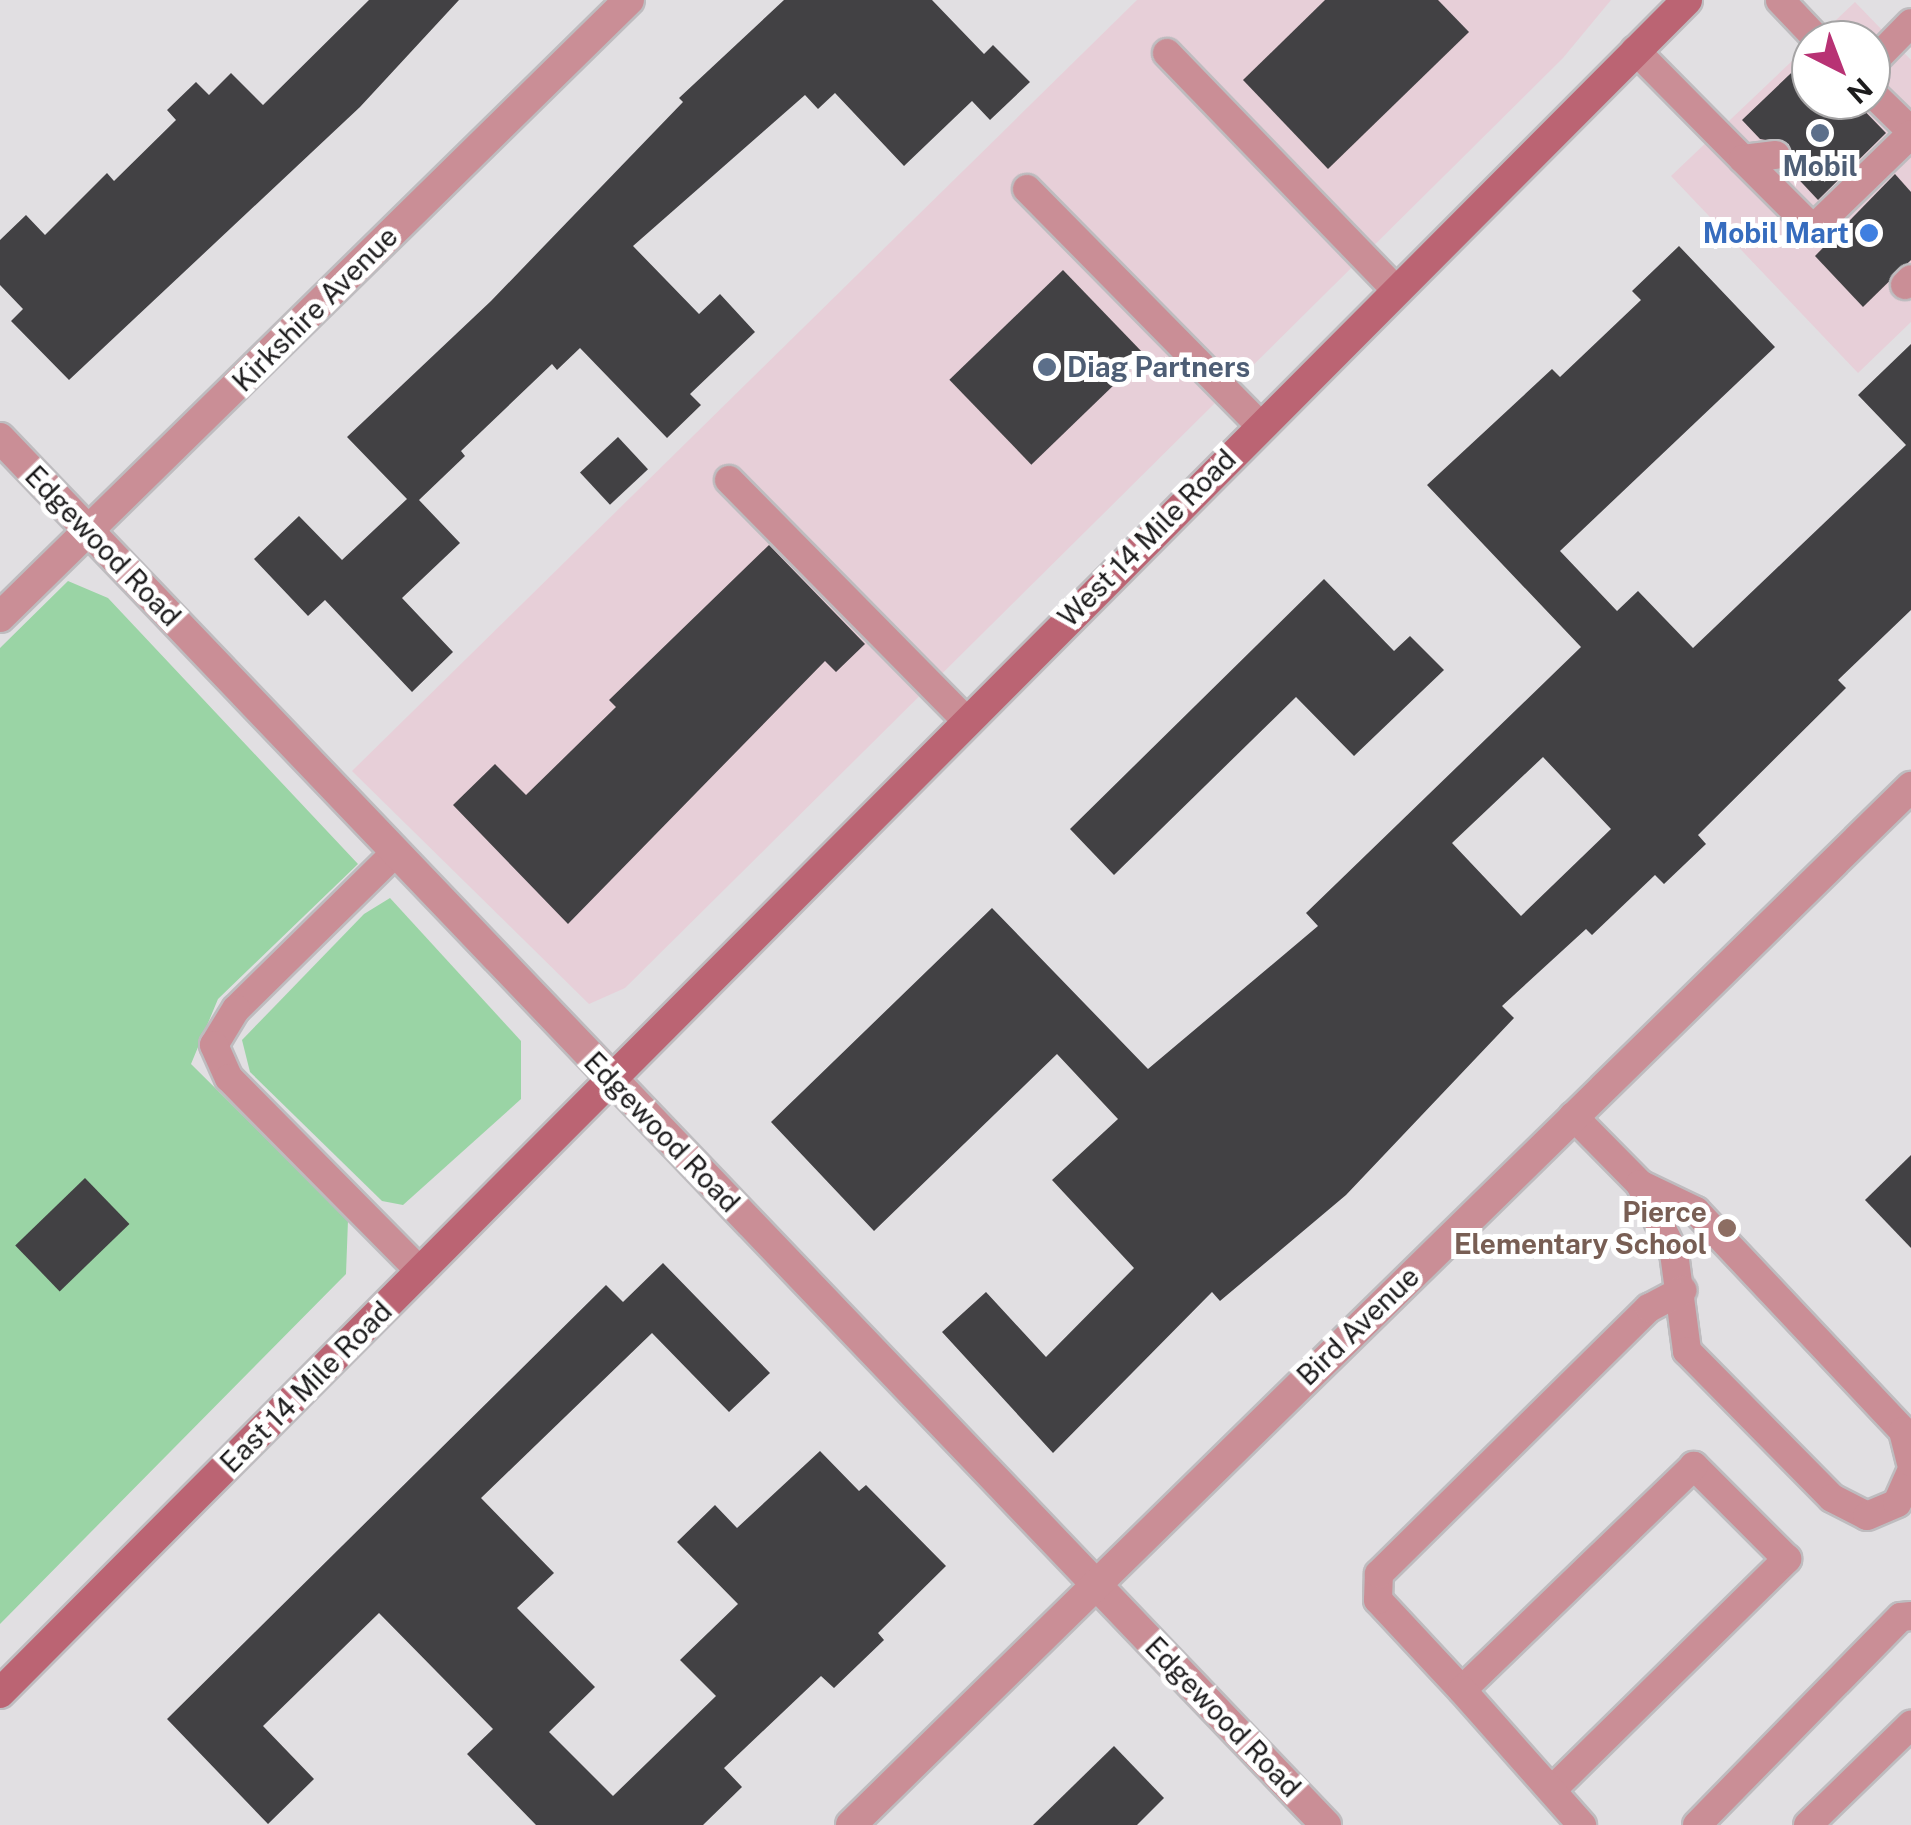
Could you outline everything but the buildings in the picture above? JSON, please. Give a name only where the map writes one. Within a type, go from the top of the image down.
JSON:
[{"type":"main road","name":"West 14 Mile Road","points":[[610,1079],[1394,288],[1687,0]]},
{"type":"main road","name":"East 14 Mile Road","points":[[0,1693],[610,1079]]},
{"type":"street","name":"Kirkshire Avenue","points":[[0,618],[629,0]]},
{"type":"street","name":"Edgewood Road","points":[[0,438],[1326,1825]]},
{"type":"street","name":"Bird Avenue","points":[[851,1825],[1911,788]]},
{"type":"lane","points":[[1780,0],[1799,20]]},
{"type":"lane","points":[[1891,44],[1911,24]]},
{"type":"lane","points":[[1635,50],[1813,229],[1911,133],[1891,112]]},
{"type":"lane","points":[[1167,53],[1394,288]]},
{"type":"lane","points":[[1743,159],[1776,155]]},
{"type":"lane","points":[[1027,190],[1260,424]]},
{"type":"lane","points":[[729,480],[965,720]]},
{"type":"lane","points":[[394,854],[236,1009],[214,1046],[229,1078],[421,1272]]},
{"type":"lane","points":[[1573,1116],[1640,1184],[1674,1253],[1684,1290],[1687,1351],[1832,1498],[1866,1516],[1897,1503],[1911,1472]]},
{"type":"lane","points":[[1640,1184],[1696,1211],[1903,1431],[1911,1462]]},
{"type":"lane","points":[[1582,1825],[1378,1600],[1379,1574],[1650,1308],[1684,1290]]},
{"type":"lane","points":[[1462,1690],[1694,1466],[1787,1559],[1552,1790]]},
{"type":"lane","points":[[1698,1825],[1901,1617],[1911,1616]]},
{"type":"lane","points":[[1808,1825],[1911,1725]]},
{"type":"shaded area","points":[[1137,0],[1611,0],[1563,58],[625,988],[589,1004],[352,771]]},
{"type":"shaded area","points":[[1855,2],[1872,20],[1836,20]]},
{"type":"shaded area","points":[[1891,39],[1911,60],[1911,322],[1858,373],[1671,176],[1791,62],[1791,120],[1891,120]]},
{"type":"green space","points":[[68,581],[108,598],[358,864],[218,999],[191,1064],[348,1220],[346,1274],[0,1624],[0,648]]},
{"type":"green space","points":[[390,898],[521,1041],[521,1099],[403,1205],[382,1201],[250,1072],[242,1040],[364,914]]},
{"type":"place","name":"Mobil","points":[[1820,133]]},
{"type":"place","name":"Mobil Mart","points":[[1869,233]]},
{"type":"place","name":"Diag Partners","points":[[1047,367]]},
{"type":"place","name":"Pierce Elementary School","points":[[1727,1228]]}]
